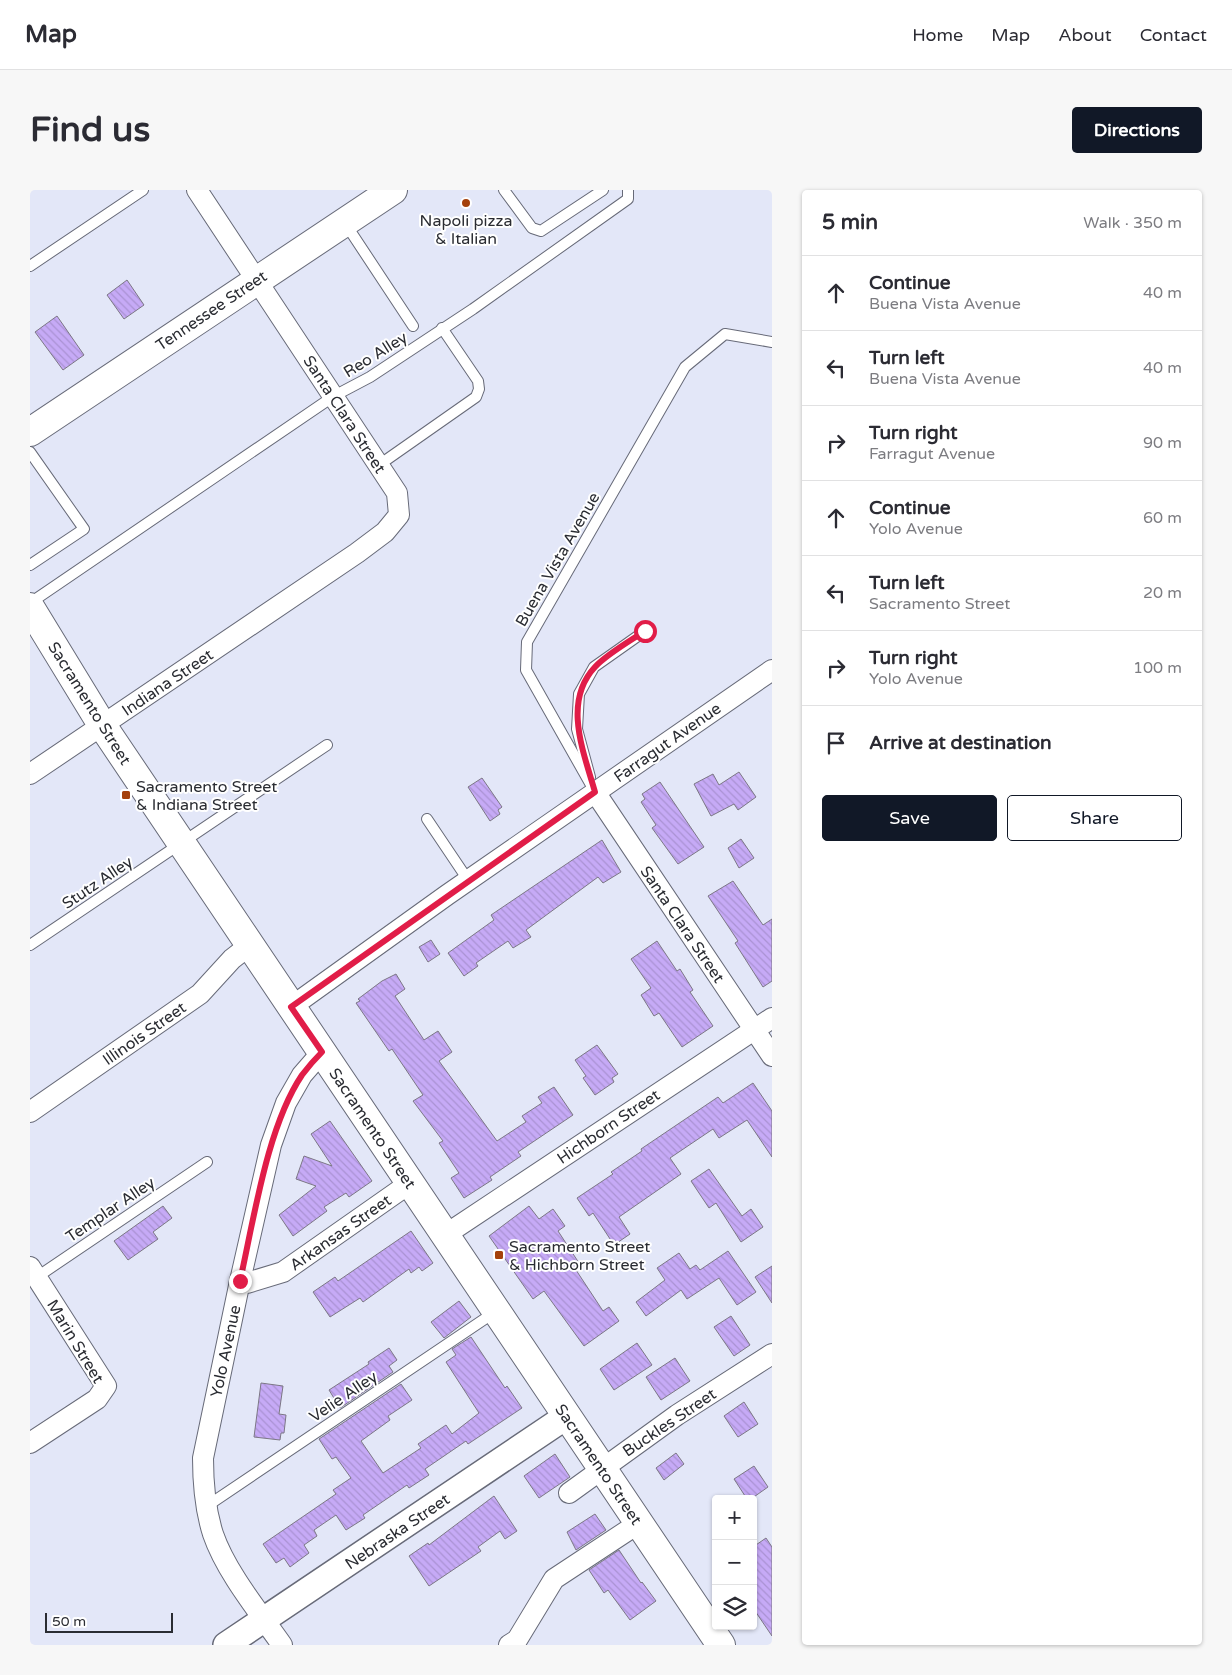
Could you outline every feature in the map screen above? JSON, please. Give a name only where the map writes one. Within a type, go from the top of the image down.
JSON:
[{"type":"main road","name":"Tennessee Street","points":[[30,432],[393,190]]},
{"type":"main road","name":"Sacramento Street","points":[[30,605],[102,725],[255,953],[303,1009],[322,1052],[721,1645]]},
{"type":"street","name":"Santa Clara Street","points":[[198,190],[397,493],[399,514],[386,532],[278,606]]},
{"type":"street","name":"Indiana Street","points":[[30,774],[278,606]]},
{"type":"street","name":"Farragut Avenue","points":[[303,1009],[416,918],[468,880],[772,670]]},
{"type":"street","name":"Santa Clara Street","points":[[595,792],[772,1056]]},
{"type":"street","name":"Illinois Street","points":[[30,1112],[200,994],[232,959],[255,953]]},
{"type":"street","name":"Hichborn Street","points":[[445,1235],[772,1018]]},
{"type":"street","name":"Yolo Avenue","points":[[264,1619],[232,1571],[214,1534],[203,1488],[203,1458],[271,1145],[286,1103],[302,1075],[322,1052]]},
{"type":"street","name":"Arkansas Street","points":[[240,1281],[247,1283],[283,1272],[410,1184]]},
{"type":"street","name":"Marin Street","points":[[30,1443],[97,1399],[106,1386],[32,1275]]},
{"type":"street","name":"Buckles Street","points":[[569,1493],[677,1415],[772,1354]]},
{"type":"street","name":"Nebraska Street","points":[[226,1645],[567,1416]]},
{"type":"street","points":[[509,1645],[517,1640],[554,1579],[639,1523]]},
{"type":"street","points":[[264,1619],[282,1645]]},
{"type":"lane","points":[[30,266],[143,190]]},
{"type":"lane","points":[[504,190],[532,228],[541,231],[603,190]]},
{"type":"lane","name":"Reo Alley","points":[[30,605],[334,396],[370,377],[473,309],[628,199],[628,190]]},
{"type":"lane","points":[[345,222],[413,326]]},
{"type":"lane","points":[[378,465],[476,397],[479,389],[478,381],[442,328]]},
{"type":"lane","name":"Buena Vista Avenue","points":[[595,792],[526,670],[527,642],[685,367],[725,334],[772,342]]},
{"type":"lane","points":[[30,452],[84,529],[30,566]]},
{"type":"lane","points":[[595,792],[577,729],[579,694],[594,667],[645,631]]},
{"type":"lane","name":"Stutz Alley","points":[[30,945],[327,745]]},
{"type":"lane","points":[[427,818],[468,880]]},
{"type":"lane","name":"Templar Alley","points":[[32,1275],[207,1162]]},
{"type":"lane","name":"Velie Alley","points":[[207,1506],[496,1311]]},
{"type":"building","points":[[127,280],[144,305],[124,319],[107,295]]},
{"type":"building","points":[[57,316],[84,355],[63,370],[35,332]]},
{"type":"building","points":[[739,772],[756,797],[738,810],[734,804],[711,816],[694,784],[713,774],[719,785]]},
{"type":"building","points":[[482,778],[502,807],[498,810],[500,814],[490,821],[468,787]]},
{"type":"building","points":[[660,782],[704,847],[678,864],[652,828],[656,825],[641,802],[645,799],[642,794]]},
{"type":"building","points":[[741,839],[754,858],[739,868],[728,848]]},
{"type":"building","points":[[602,840],[621,872],[603,883],[598,877],[526,930],[531,937],[513,948],[508,941],[476,963],[478,966],[464,976],[448,953],[494,920],[491,915]]},
{"type":"building","points":[[733,881],[763,925],[772,919],[772,981],[763,987],[735,943],[738,941],[708,896]]},
{"type":"building","points":[[431,940],[440,954],[428,962],[419,947]]},
{"type":"building","points":[[657,941],[677,971],[680,969],[693,990],[690,992],[713,1026],[682,1047],[659,1013],[654,1016],[641,995],[651,988],[631,959]]},
{"type":"building","points":[[396,974],[405,989],[395,996],[424,1040],[438,1031],[452,1052],[439,1061],[497,1141],[526,1122],[522,1116],[542,1103],[538,1097],[554,1087],[573,1115],[518,1152],[521,1156],[490,1177],[492,1180],[464,1198],[451,1178],[459,1173],[439,1143],[443,1141],[413,1101],[423,1095],[392,1049],[389,1051],[356,1003],[360,1001],[358,999],[382,981]]},
{"type":"building","points":[[597,1045],[618,1074],[612,1078],[614,1082],[595,1095],[583,1078],[586,1076],[575,1060]]},
{"type":"building","points":[[753,1083],[772,1111],[772,1157],[747,1120],[719,1138],[713,1129],[670,1158],[681,1174],[619,1217],[630,1234],[614,1245],[593,1213],[589,1216],[577,1198],[613,1174],[611,1172],[642,1151],[641,1149],[718,1097],[723,1103]]},
{"type":"building","points":[[330,1121],[372,1181],[349,1197],[346,1193],[324,1207],[327,1211],[293,1236],[279,1215],[316,1186],[296,1179],[304,1156],[332,1166],[311,1134]]},
{"type":"building","points":[[709,1169],[742,1216],[751,1209],[763,1227],[741,1242],[716,1203],[709,1208],[691,1181]]},
{"type":"building","points":[[163,1206],[172,1218],[153,1232],[158,1239],[128,1260],[114,1241]]},
{"type":"building","points":[[529,1206],[539,1219],[553,1209],[565,1226],[558,1231],[581,1266],[576,1270],[603,1311],[609,1307],[619,1321],[584,1346],[544,1291],[533,1299],[489,1236]]},
{"type":"building","points":[[411,1231],[433,1263],[422,1271],[419,1267],[411,1273],[409,1269],[363,1302],[360,1298],[330,1317],[313,1292],[335,1277],[338,1281]]},
{"type":"building","points":[[728,1251],[756,1292],[737,1305],[719,1278],[687,1299],[681,1290],[646,1316],[636,1302],[665,1280],[657,1268],[679,1253],[690,1269],[696,1265],[700,1270]]},
{"type":"building","points":[[772,1266],[772,1303],[755,1277]]},
{"type":"building","points":[[459,1301],[471,1317],[444,1338],[431,1322]]},
{"type":"building","points":[[731,1316],[750,1345],[734,1356],[714,1327]]},
{"type":"building","points":[[471,1337],[505,1388],[507,1386],[522,1408],[468,1444],[466,1441],[425,1469],[429,1475],[409,1488],[407,1485],[363,1515],[365,1518],[346,1530],[336,1515],[314,1530],[317,1536],[304,1545],[309,1553],[290,1567],[284,1558],[276,1563],[263,1544],[336,1494],[333,1490],[351,1478],[336,1457],[332,1459],[319,1439],[401,1384],[412,1400],[388,1416],[390,1420],[361,1441],[383,1473],[421,1448],[418,1444],[446,1425],[452,1434],[479,1413],[446,1362],[456,1355],[452,1349]]},
{"type":"building","points":[[637,1343],[652,1365],[614,1390],[600,1369]]},
{"type":"building","points":[[389,1348],[397,1360],[389,1366],[393,1372],[340,1408],[329,1390],[369,1364],[368,1362]]},
{"type":"building","points":[[675,1358],[690,1381],[661,1400],[646,1377]]},
{"type":"building","points":[[261,1383],[283,1386],[279,1414],[286,1415],[284,1433],[281,1433],[280,1440],[254,1437]]},
{"type":"building","points":[[744,1402],[758,1424],[738,1437],[724,1416]]},
{"type":"building","points":[[676,1453],[684,1464],[664,1480],[656,1468]]},
{"type":"building","points":[[555,1454],[570,1477],[539,1498],[524,1476]]},
{"type":"building","points":[[754,1466],[768,1487],[757,1495],[744,1495],[734,1479]]},
{"type":"building","points":[[494,1496],[517,1531],[505,1539],[500,1531],[478,1547],[481,1551],[429,1586],[409,1556],[428,1543],[429,1545]]},
{"type":"building","points":[[595,1514],[606,1530],[576,1550],[567,1532]]},
{"type":"building","points":[[766,1538],[772,1547],[772,1636],[757,1614],[757,1544]]},
{"type":"building","points":[[619,1550],[641,1583],[656,1601],[630,1620],[608,1590],[604,1593],[589,1570]]},
{"type":"place","name":"Napoli pizza & Italian","points":[[466,203]]},
{"type":"place","name":"Sacramento Street & Indiana Street","points":[[126,795]]},
{"type":"place","name":"Sacramento Street & Hichborn Street","points":[[499,1255]]},
{"type":"route","points":[[240,1281],[271,1145],[286,1103],[302,1075],[322,1052],[291,1007],[595,792],[577,729],[579,694],[594,667],[645,631]]}]
